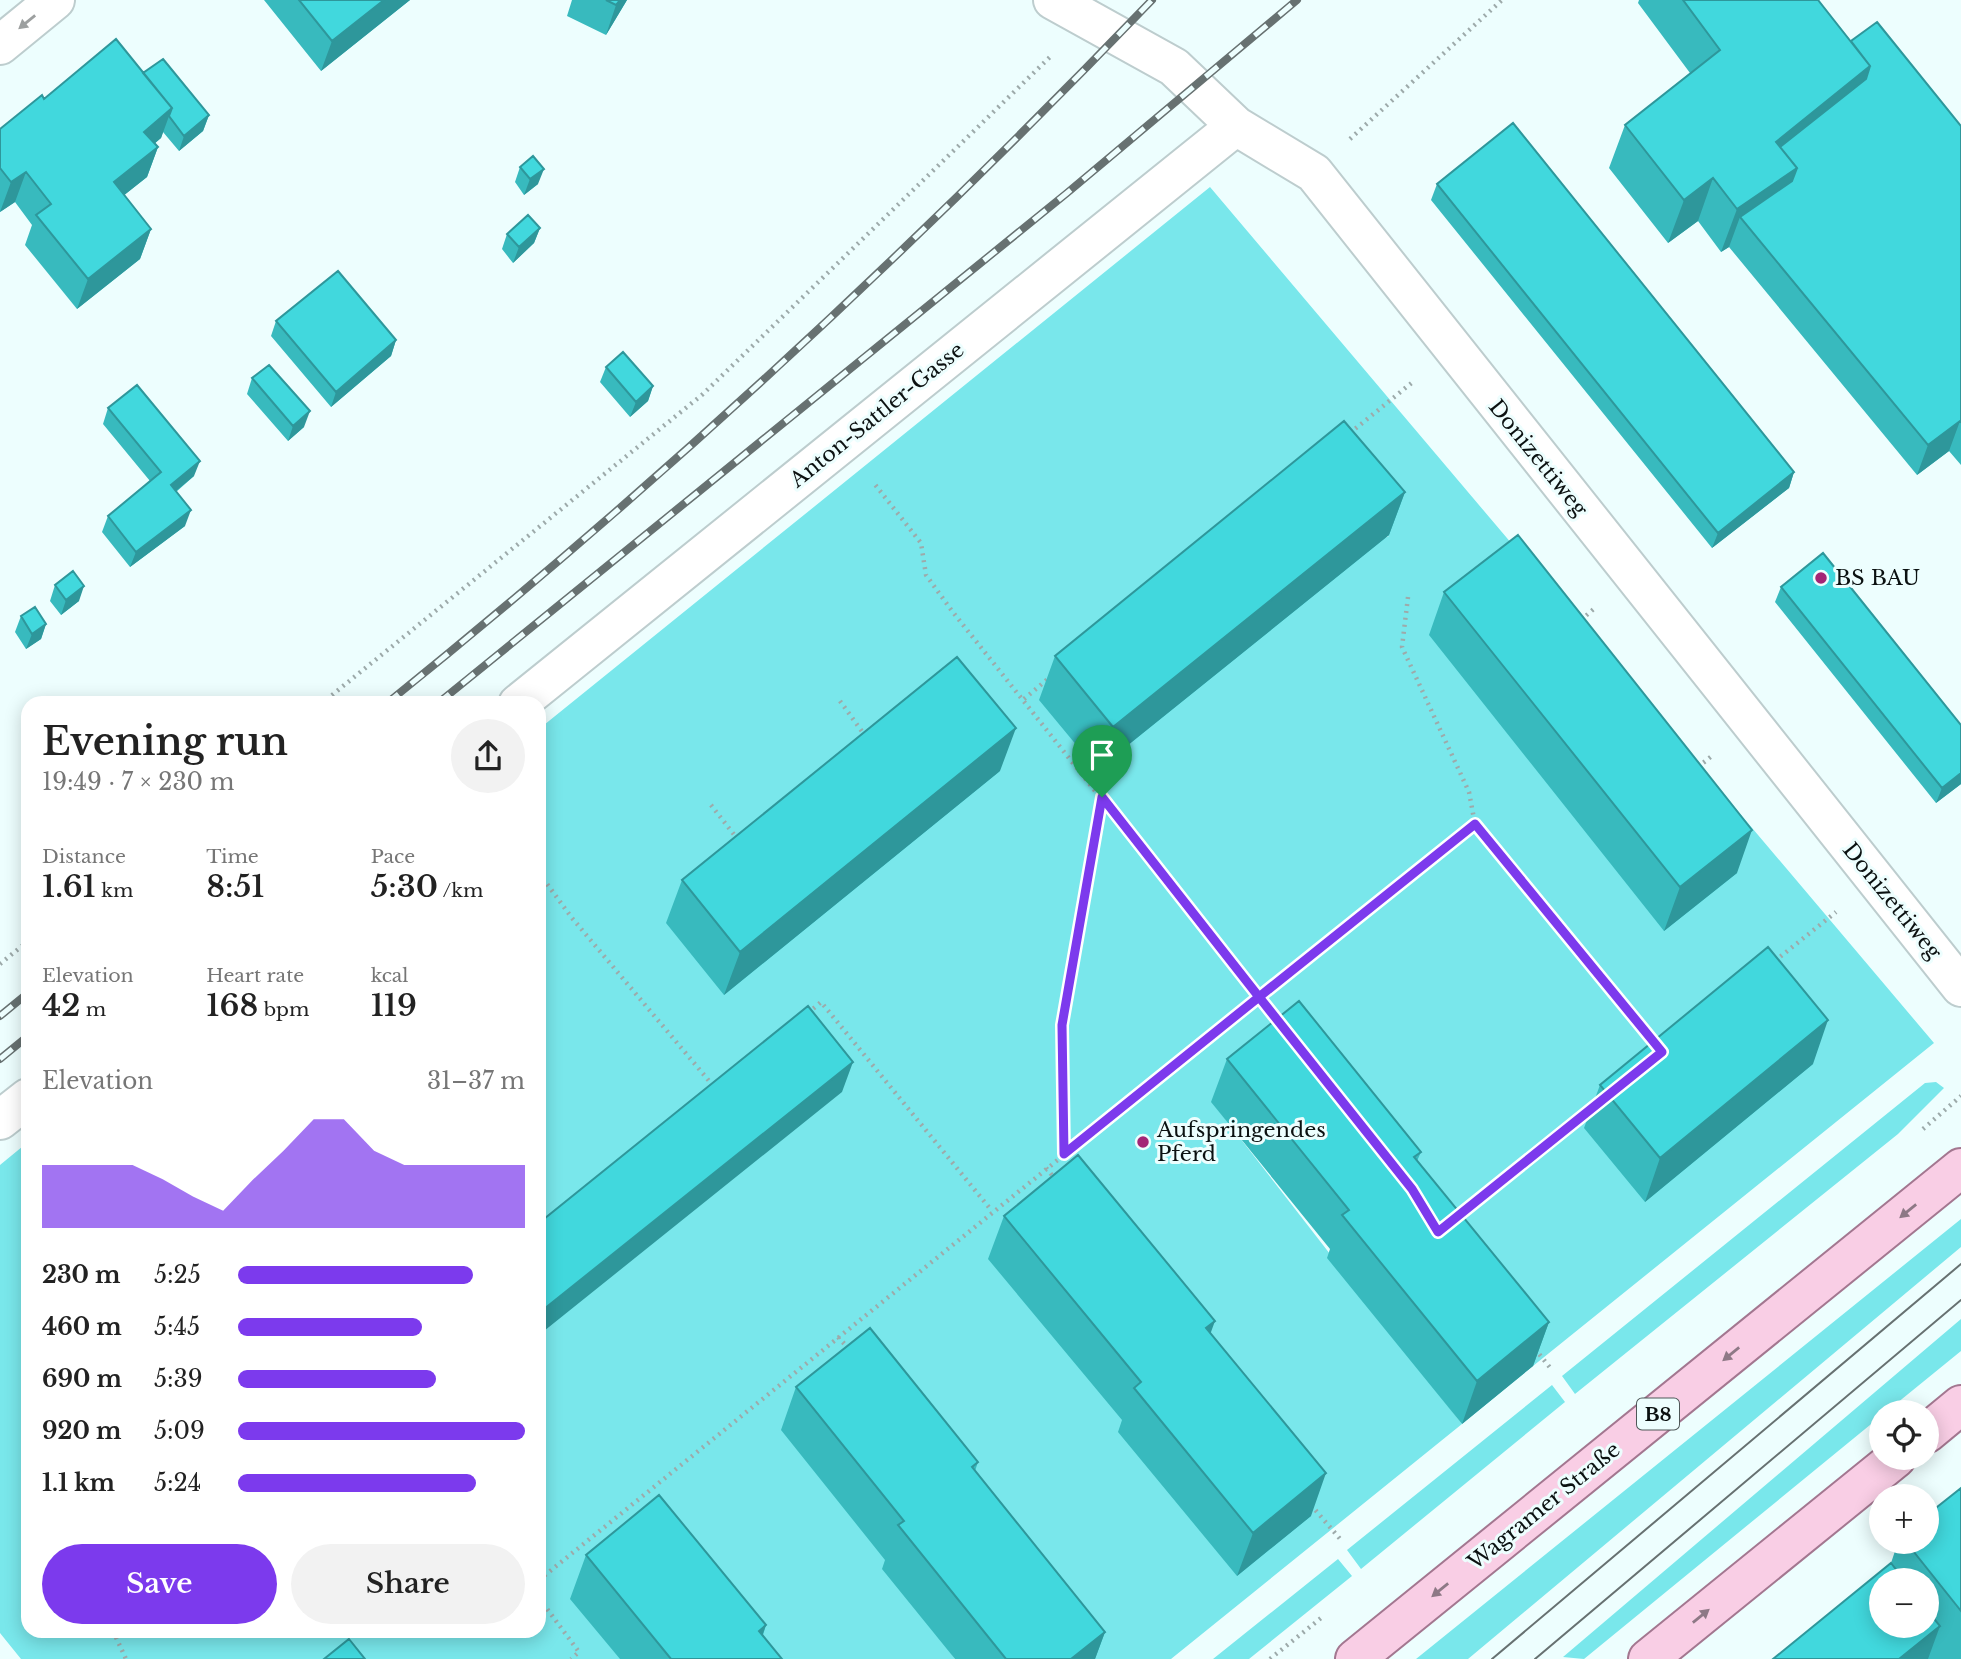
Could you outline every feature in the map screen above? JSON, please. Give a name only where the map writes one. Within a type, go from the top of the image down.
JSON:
[{"type":"main road","name":"Wagramer Straße","points":[[1355,1659],[1961,1168]]},
{"type":"main road","points":[[1939,1423],[1961,1405]]},
{"type":"main road","points":[[1648,1659],[1881,1470]]},
{"type":"street","points":[[0,45],[55,0]]},
{"type":"street","name":"Donizettiweg","points":[[1053,0],[1174,67],[1236,126],[1314,173],[1961,987]]},
{"type":"street","name":"Anton-Sattler-Gasse","points":[[528,696],[1236,126]]},
{"type":"street","points":[[0,1120],[21,1104]]},
{"type":"path","points":[[1314,173],[1502,0]]},
{"type":"path","points":[[331,696],[703,394],[1088,20]]},
{"type":"path","points":[[1345,438],[1417,379]]},
{"type":"path","points":[[842,443],[921,543],[926,575],[932,584],[1282,1024]]},
{"type":"path","points":[[1408,597],[1402,647],[1469,792],[1475,824],[1662,1052]]},
{"type":"path","points":[[1572,627],[1600,603]]},
{"type":"path","points":[[1024,699],[1052,675]]},
{"type":"path","points":[[840,702],[870,742]]},
{"type":"path","points":[[1689,774],[1718,751]]},
{"type":"path","points":[[1064,1154],[1062,1025],[1102,797]]},
{"type":"path","points":[[711,805],[742,846]]},
{"type":"path","points":[[546,1574],[992,1211],[1475,824]]},
{"type":"path","points":[[546,883],[572,918],[716,1089]]},
{"type":"path","points":[[1768,967],[1842,907]]},
{"type":"path","points":[[0,964],[21,947]]},
{"type":"path","points":[[800,1020],[821,1003],[992,1211]]},
{"type":"path","points":[[706,1097],[726,1080]]},
{"type":"path","points":[[1449,1223],[1598,1103]]},
{"type":"path","points":[[1046,1168],[1062,1187]]},
{"type":"path","points":[[838,1336],[853,1354]]},
{"type":"path","points":[[1526,1338],[1552,1370]]},
{"type":"path","points":[[1308,1500],[1341,1540]]},
{"type":"path","points":[[631,1506],[638,1515]]},
{"type":"path","points":[[546,1607],[579,1652],[571,1659]]},
{"type":"path","points":[[116,1638],[126,1659]]},
{"type":"shaded area","points":[[1210,187],[1934,1043],[1533,1366],[1284,1045],[1212,1102],[1462,1424],[1171,1659],[1076,1659],[888,1564],[955,1659],[21,1659],[0,1633],[0,1165],[21,1148],[21,1638],[546,1638],[546,723]],"holes":[[[1270,512],[1389,536],[1040,699]]]},
{"type":"shaded area","points":[[1936,1082],[1944,1088],[1898,1134],[1575,1394],[1562,1376],[1925,1083]]},
{"type":"shaded area","points":[[1961,1219],[1961,1247],[1468,1659],[1416,1659]]},
{"type":"shaded area","points":[[1961,1319],[1961,1351],[1901,1400],[1869,1400],[1869,1426],[1584,1659],[1563,1657]]},
{"type":"shaded area","points":[[1552,1385],[1565,1402],[1361,1569],[1347,1550]]},
{"type":"shaded area","points":[[1338,1559],[1352,1576],[1249,1659],[1213,1659]]},
{"type":"building","points":[[299,0],[384,0],[332,41]]},
{"type":"building","points":[[606,0],[620,0],[616,5]]},
{"type":"building","points":[[1683,0],[1818,0],[1870,66],[1776,142],[1797,168],[1737,209],[1713,178],[1684,200],[1625,125],[1720,50]]},
{"type":"building","points":[[1877,22],[1961,126],[1961,422],[1928,445],[1740,217],[1792,181],[1797,168],[1780,147],[1866,79],[1870,66],[1851,41]]},
{"type":"building","points":[[116,39],[172,108],[144,132],[158,147],[114,182],[151,229],[88,279],[36,215],[51,204],[26,172],[11,182],[0,168],[0,129],[42,95],[44,99]]},
{"type":"building","points":[[163,59],[209,115],[184,136],[169,116],[172,108],[143,73]]},
{"type":"building","points":[[1513,123],[1794,472],[1718,533],[1437,184]]},
{"type":"building","points":[[533,156],[544,169],[530,179],[520,167]]},
{"type":"building","points":[[528,215],[540,228],[519,247],[507,234]]},
{"type":"building","points":[[338,271],[396,340],[336,392],[276,321]]},
{"type":"building","points":[[623,352],[653,386],[636,402],[606,367]]},
{"type":"building","points":[[269,365],[310,411],[293,426],[252,378]]},
{"type":"building","points":[[137,385],[200,461],[171,485],[191,510],[136,552],[108,516],[161,472],[108,408]]},
{"type":"building","points":[[1344,421],[1405,492],[1113,727],[1055,656]]},
{"type":"building","points":[[1518,535],[1752,830],[1680,887],[1444,592]]},
{"type":"building","points":[[1823,553],[1961,725],[1961,773],[1942,788],[1781,587]]},
{"type":"building","points":[[73,571],[84,586],[66,600],[55,585]]},
{"type":"building","points":[[35,607],[46,624],[32,634],[21,616]]},
{"type":"building","points":[[957,657],[1016,728],[740,952],[682,880]]},
{"type":"building","points":[[1768,947],[1828,1020],[1660,1158],[1600,1085]]},
{"type":"building","points":[[1299,1001],[1421,1152],[1414,1157],[1549,1322],[1477,1381],[1342,1215],[1349,1210],[1227,1059]]},
{"type":"building","points":[[808,1006],[853,1062],[546,1307],[546,1217]]},
{"type":"building","points":[[1078,1155],[1215,1321],[1206,1328],[1326,1473],[1253,1533],[1134,1388],[1141,1382],[1004,1216]]},
{"type":"building","points":[[870,1328],[978,1462],[972,1467],[1105,1632],[1071,1659],[1006,1659],[898,1525],[904,1521],[796,1387]]},
{"type":"building","points":[[1961,1488],[1961,1611],[1939,1583],[1939,1568],[1927,1568],[1916,1554],[1939,1554],[1939,1505]]},
{"type":"building","points":[[659,1495],[766,1625],[759,1631],[782,1659],[671,1659],[586,1555]]},
{"type":"building","points":[[1869,1581],[1869,1638],[1925,1638],[1899,1659],[1773,1659]]},
{"type":"building","points":[[349,1639],[365,1659],[324,1659]]},
{"type":"tram line","points":[[1492,1659],[1961,1264]]},
{"type":"tram line","points":[[1535,1659],[1961,1300]]},
{"type":"railway","points":[[396,696],[586,537],[780,364],[969,185],[1152,0]]},
{"type":"railway","points":[[447,696],[1067,193],[1297,0]]},
{"type":"railway","points":[[0,1016],[21,999]]},
{"type":"railway","points":[[0,1059],[21,1042]]},
{"type":"place","name":"BS BAU","points":[[1821,578]]},
{"type":"place","name":"Aufspringendes Pferd","points":[[1143,1142]]},
{"type":"route","points":[[1102,797],[1062,1025],[1064,1154],[1259,997],[1412,1189],[1438,1232],[1662,1052],[1475,824],[1259,997],[1102,797]]}]
